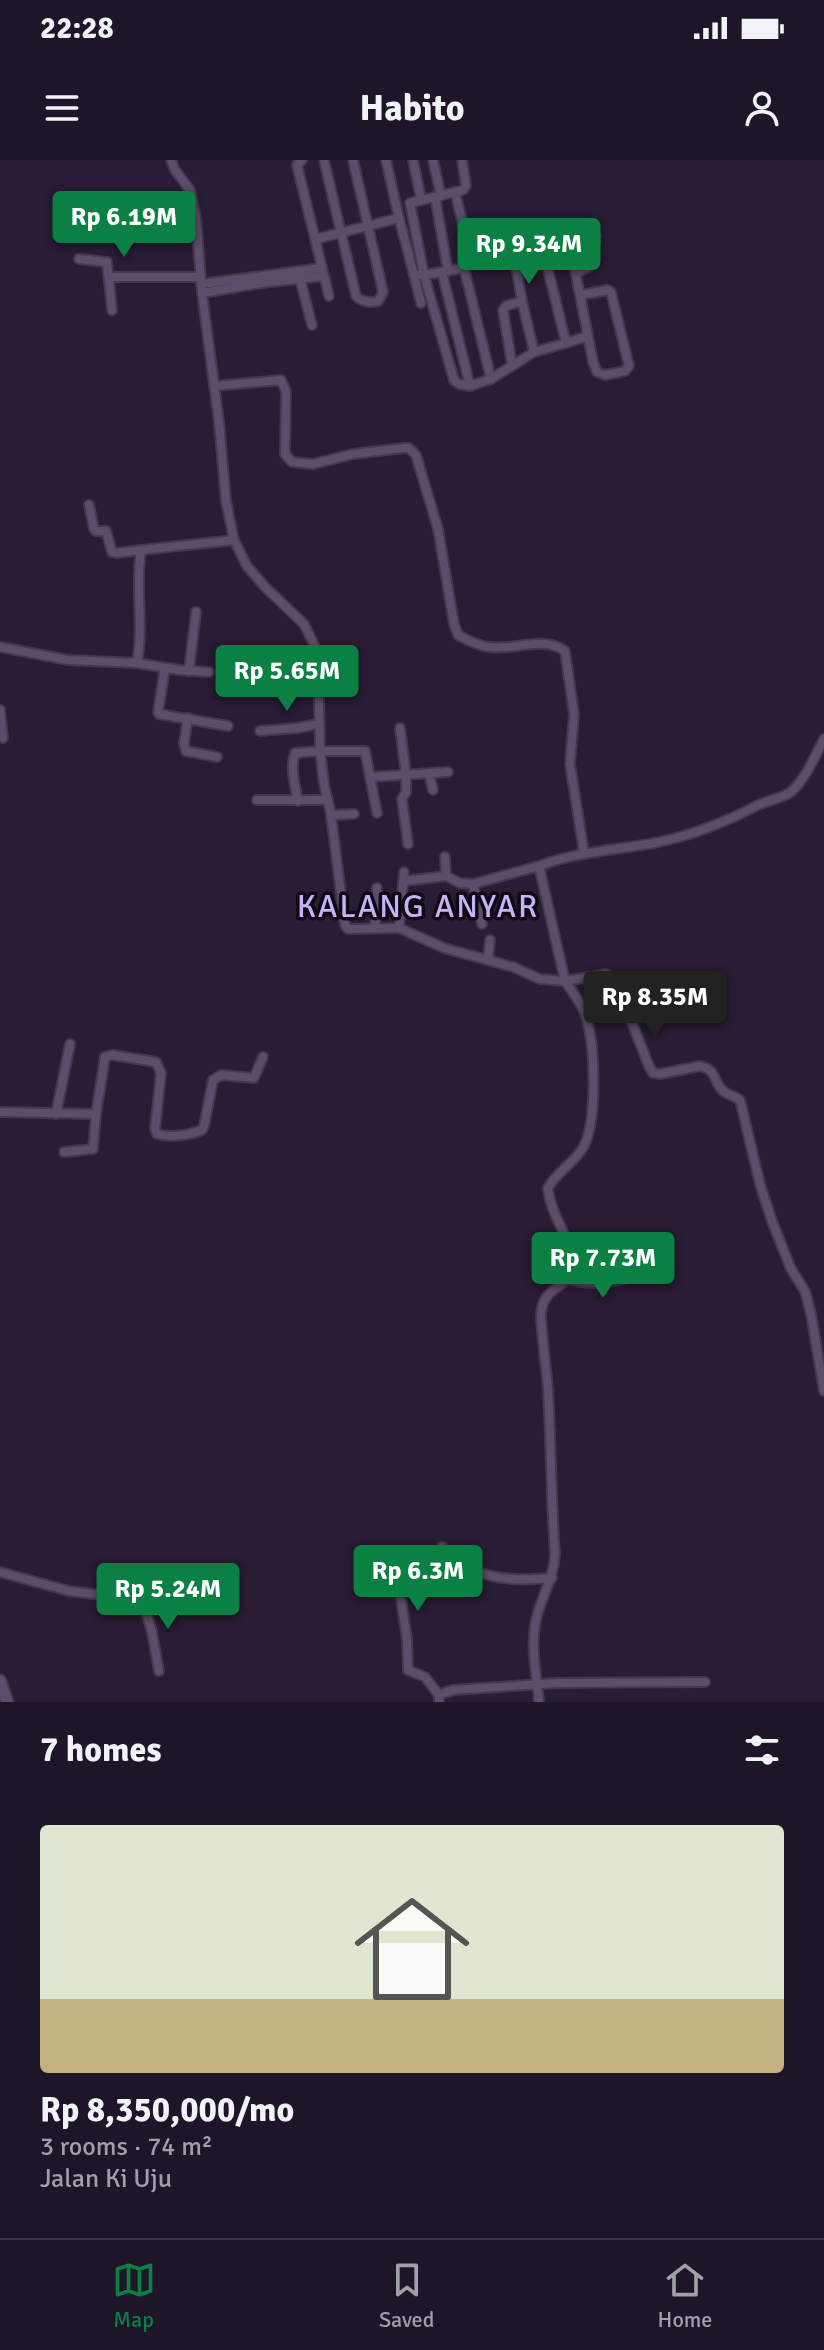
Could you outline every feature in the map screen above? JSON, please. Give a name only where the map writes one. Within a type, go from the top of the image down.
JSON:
[{"type":"street","points":[[171,160],[190,190],[196,218],[226,501],[234,540],[247,566],[304,624],[318,653],[320,751],[345,925],[348,929],[356,930],[399,928],[444,948],[513,967],[540,979],[565,981],[606,974],[617,985],[653,1073],[700,1066],[713,1073],[723,1090],[740,1100],[772,1221],[791,1269],[805,1291],[824,1391]]},
{"type":"street","points":[[302,160],[297,165],[329,296]]},
{"type":"street","points":[[324,160],[356,296],[364,301],[378,301],[383,292],[353,160]]},
{"type":"street","points":[[386,160],[399,218],[454,380],[470,386],[484,383],[534,352],[588,336]]},
{"type":"street","points":[[413,160],[421,199]]},
{"type":"street","points":[[433,160],[445,272],[470,386]]},
{"type":"street","points":[[421,303],[409,205],[421,199],[463,190],[466,186],[462,160]]},
{"type":"street","points":[[419,275],[464,268],[471,258],[455,192]]},
{"type":"street","points":[[316,239],[399,218]]},
{"type":"street","points":[[576,273],[589,267],[596,236]]},
{"type":"street","points":[[541,238],[566,343]]},
{"type":"street","points":[[543,249],[562,244],[570,248],[593,362],[597,372],[605,375],[625,371],[629,366],[627,352],[611,292],[580,295]]},
{"type":"street","points":[[514,256],[534,352]]},
{"type":"street","points":[[79,259],[107,262],[112,310]]},
{"type":"street","points":[[464,268],[491,379]]},
{"type":"street","points":[[201,285],[322,272]]},
{"type":"street","points":[[110,277],[201,285],[300,279],[322,272]]},
{"type":"street","points":[[300,279],[312,325]]},
{"type":"street","points":[[512,365],[503,310],[522,301]]},
{"type":"street","points":[[214,386],[281,380],[286,391],[285,454],[292,462],[313,464],[353,454],[404,448],[409,448],[416,455],[438,529],[458,635],[492,648],[546,644],[565,651],[574,714],[570,764],[584,853]]},
{"type":"street","points":[[89,505],[94,529],[106,531],[112,552],[234,540]]},
{"type":"street","points":[[137,663],[140,642],[138,565],[141,550]]},
{"type":"street","points":[[189,671],[196,612]]},
{"type":"street","points":[[0,647],[68,660],[137,663],[209,672]]},
{"type":"street","points":[[320,686],[343,688],[349,660]]},
{"type":"street","points":[[165,668],[158,713],[228,726]]},
{"type":"street","points":[[0,710],[3,738]]},
{"type":"street","points":[[188,718],[184,743],[186,751],[217,757]]},
{"type":"street","points":[[260,731],[318,724]]},
{"type":"street","points":[[400,728],[406,774],[406,792],[402,799],[408,844]]},
{"type":"street","points":[[399,928],[404,876],[446,876],[460,883],[473,884],[584,853],[663,841],[789,793],[824,739]]},
{"type":"street","points":[[298,801],[294,755],[303,751],[365,751],[377,813]]},
{"type":"street","points":[[371,777],[448,772]]},
{"type":"street","points":[[429,773],[433,790]]},
{"type":"street","points":[[257,800],[328,800]]},
{"type":"street","points":[[331,815],[354,814]]},
{"type":"street","points":[[445,857],[446,876]]},
{"type":"street","points":[[539,866],[565,981],[576,996],[588,1023],[593,1094],[592,1125],[585,1143],[573,1162],[548,1188],[573,1261],[573,1272],[546,1294],[541,1315],[546,1356],[555,1554],[552,1578],[537,1616],[534,1633],[539,1702]]},
{"type":"street","points":[[473,884],[482,924]]},
{"type":"street","points":[[375,928],[377,888]]},
{"type":"street","points":[[488,960],[490,940]]},
{"type":"street","points":[[56,1114],[70,1044]]},
{"type":"street","points":[[64,1152],[93,1149],[105,1057],[108,1054],[156,1062],[160,1066],[155,1129],[157,1134],[163,1136],[202,1130],[213,1080],[221,1075],[254,1078],[263,1057]]},
{"type":"street","points":[[0,1112],[96,1114]]},
{"type":"street","points":[[568,1279],[610,1284],[638,1275]]},
{"type":"street","points":[[442,1547],[462,1565],[479,1573],[509,1579],[552,1578]]},
{"type":"street","points":[[0,1572],[69,1591],[106,1597],[156,1596],[174,1603]]},
{"type":"street","points":[[365,1575],[385,1578],[399,1586],[408,1670],[425,1677],[439,1698],[453,1690],[538,1684],[705,1682]]},
{"type":"street","points":[[142,1598],[159,1671]]},
{"type":"street","points":[[0,1681],[7,1702]]},
{"type":"district","name":"KALANG ANYAR","points":[[418,906]]}]
